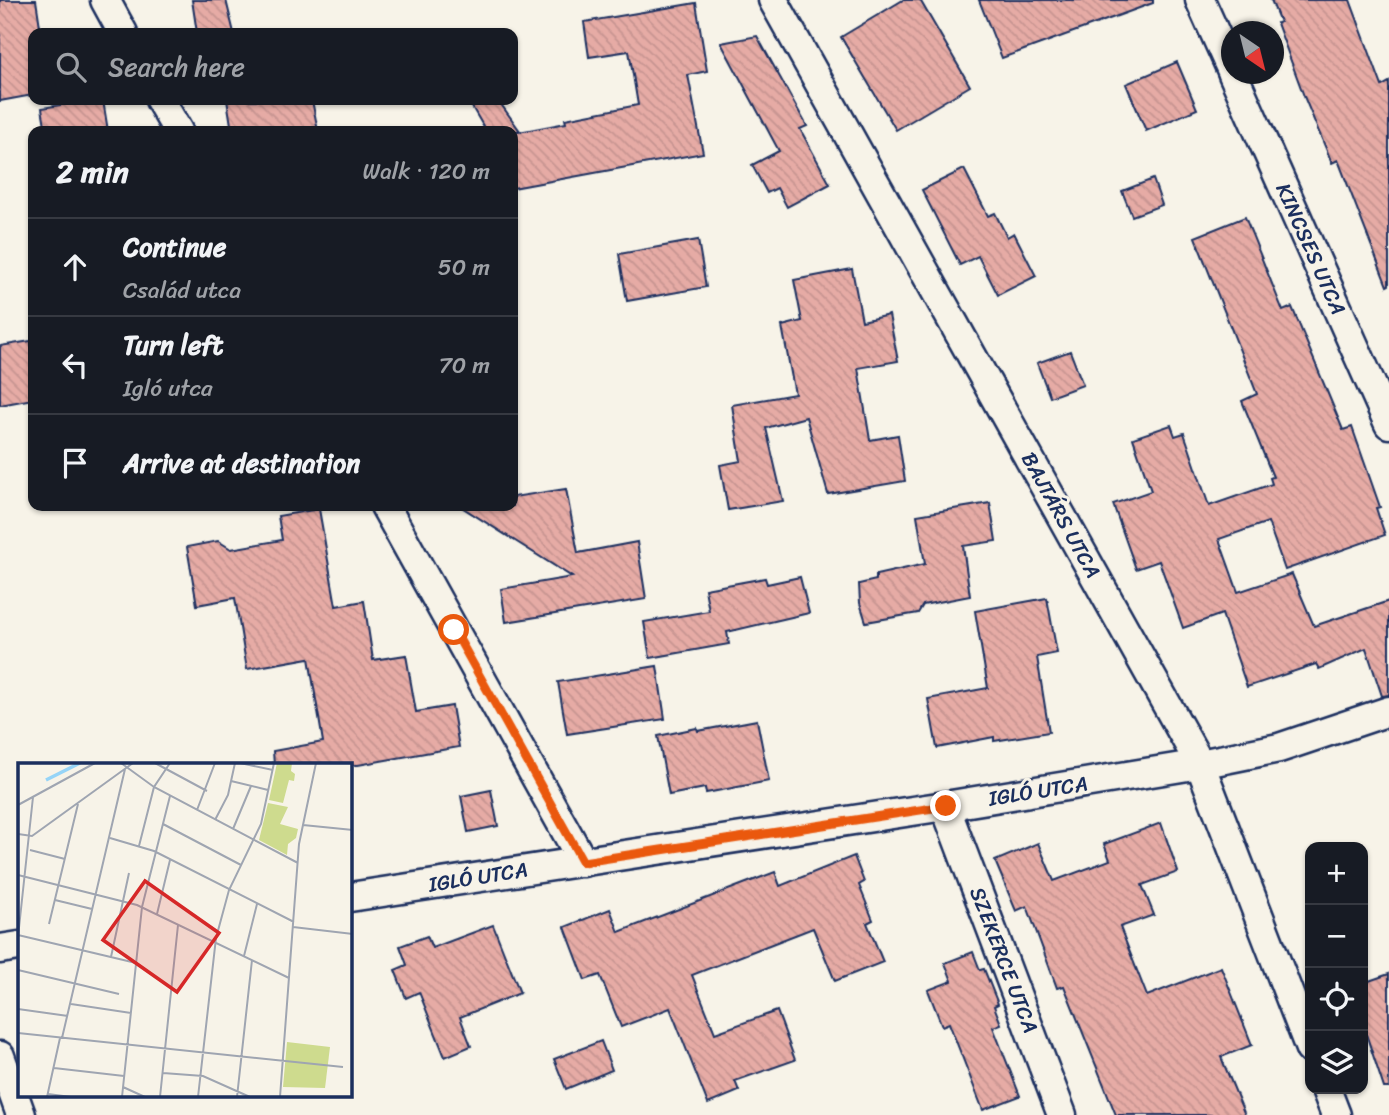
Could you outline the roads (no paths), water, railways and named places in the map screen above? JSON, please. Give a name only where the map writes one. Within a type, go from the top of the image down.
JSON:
[{"type":"street","points":[[105,0],[120,28]]},
{"type":"street","name":"KINCSES UTCA","points":[[1200,0],[1221,47]]},
{"type":"street","name":"BAJTÁRS UTCA","points":[[777,1],[1200,764],[1305,1036]]},
{"type":"street","name":"KINCSES UTCA","points":[[1237,84],[1389,424]]},
{"type":"street","points":[[163,105],[175,126]]},
{"type":"street","points":[[388,511],[583,862]]},
{"type":"street","name":"IGLÓ UTCA","points":[[352,897],[946,806],[1200,764],[1279,748],[1389,711]]},
{"type":"street","name":"SZEKERCE UTCA","points":[[946,806],[1062,1115]]},
{"type":"street","points":[[0,949],[18,946]]},
{"type":"street","points":[[0,1056],[21,1115]]},
{"type":"street","points":[[1328,1094],[1336,1115]]}]
